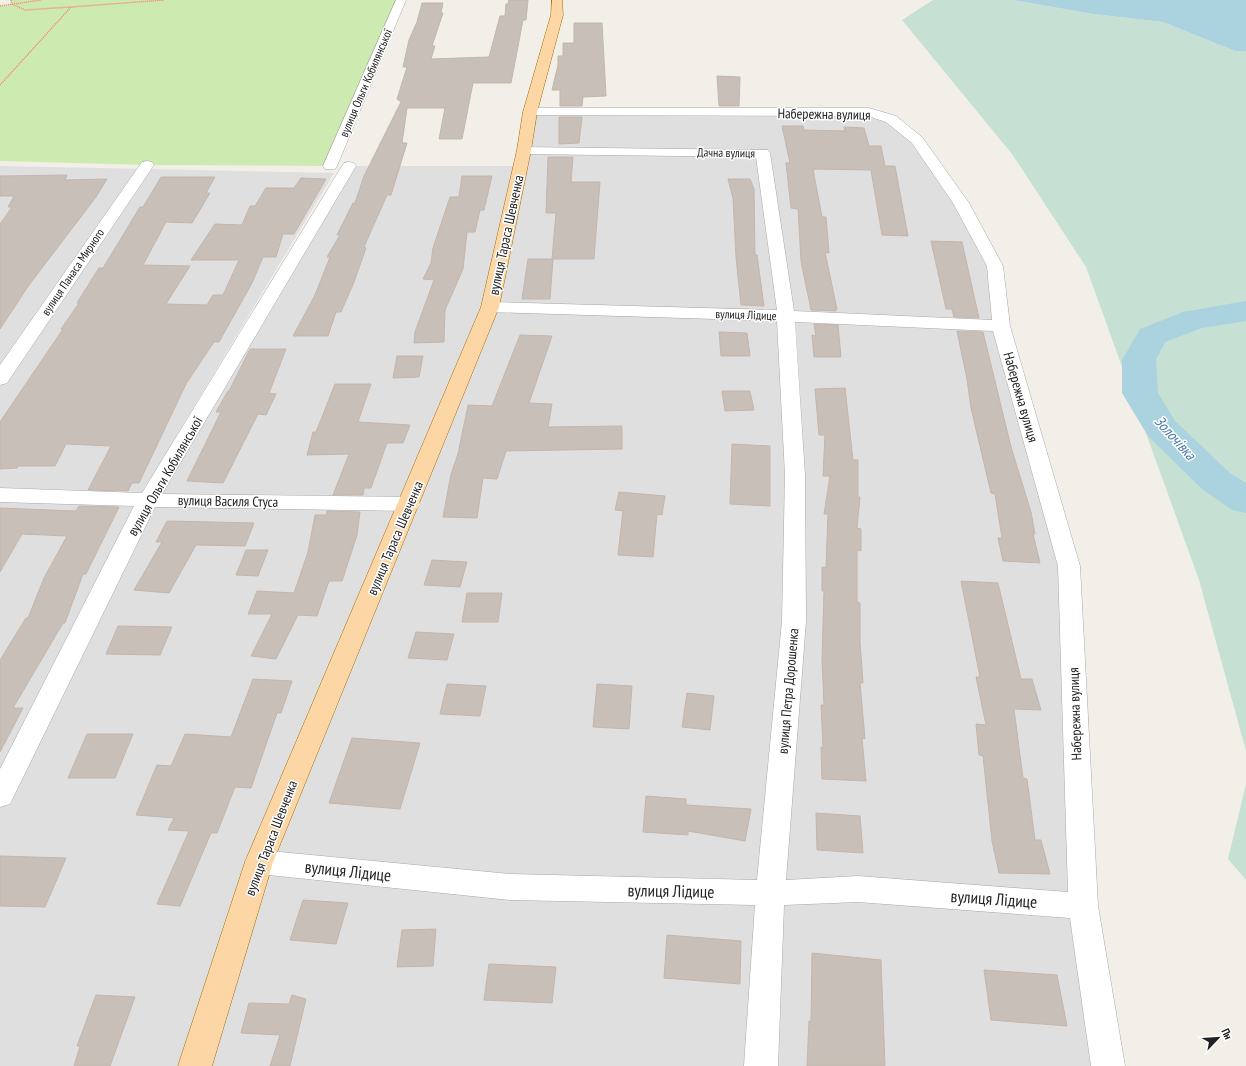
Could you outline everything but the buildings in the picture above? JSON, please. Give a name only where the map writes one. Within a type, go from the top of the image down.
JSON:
[{"type":"main road","name":"вулиця Тараса Шевченка","points":[[195,1066],[259,862],[490,307],[524,150],[530,112],[557,15],[557,0]]},
{"type":"street","name":"вулиця Ольги Кобилянської","points":[[0,796],[148,500],[340,166],[401,0]]},
{"type":"street","name":"Набережна вулиця","points":[[530,112],[767,114],[848,111],[868,112],[891,119],[917,140],[961,203],[995,266],[1001,326],[1069,566],[1083,906],[1108,1066]]},
{"type":"street","name":"Дачна вулиця","points":[[524,150],[763,153],[786,316]]},
{"type":"street","name":"вулиця Панаса Мирного","points":[[0,379],[147,165]]},
{"type":"street","name":"вулиця Лідице","points":[[490,307],[786,316],[1001,326]]},
{"type":"street","name":"вулиця Петра Дорошенка","points":[[761,1066],[770,893],[794,621],[795,475],[786,316]]},
{"type":"street","name":"вулиця Василя Стуса","points":[[0,495],[148,500],[409,504]]},
{"type":"street","name":"вулиця Лідице","points":[[259,862],[510,887],[770,893],[858,889],[1083,906]]},
{"type":"path","points":[[11,0],[12,4]]},
{"type":"path","points":[[0,6],[41,0]]},
{"type":"path","points":[[12,4],[25,10],[164,0]]},
{"type":"path","points":[[0,85],[71,7]]},
{"type":"shaded area","points":[[848,111],[891,119],[917,140],[995,266],[1001,326],[1069,566],[1108,1066],[0,1066],[0,495],[148,500],[349,166],[520,166],[530,112]]},
{"type":"shaded area","points":[[0,166],[334,173],[143,492],[0,488]]},
{"type":"green space","points":[[11,0],[401,0],[330,166],[147,165],[0,161],[0,6],[12,4]]},
{"type":"green space","points":[[933,0],[1013,0],[1093,14],[1163,22],[1235,51],[1246,51],[1246,751],[1199,580],[1086,267],[1012,154],[902,20]]},
{"type":"green space","points":[[1246,784],[1246,880],[1228,859]]},
{"type":"water","points":[[1013,0],[1246,0],[1246,51],[1235,51],[1163,22],[1093,14]]},
{"type":"waterway","name":"Золочівка","points":[[1246,311],[1195,319],[1152,336],[1139,360],[1140,393],[1161,428],[1216,481],[1246,501]]}]
